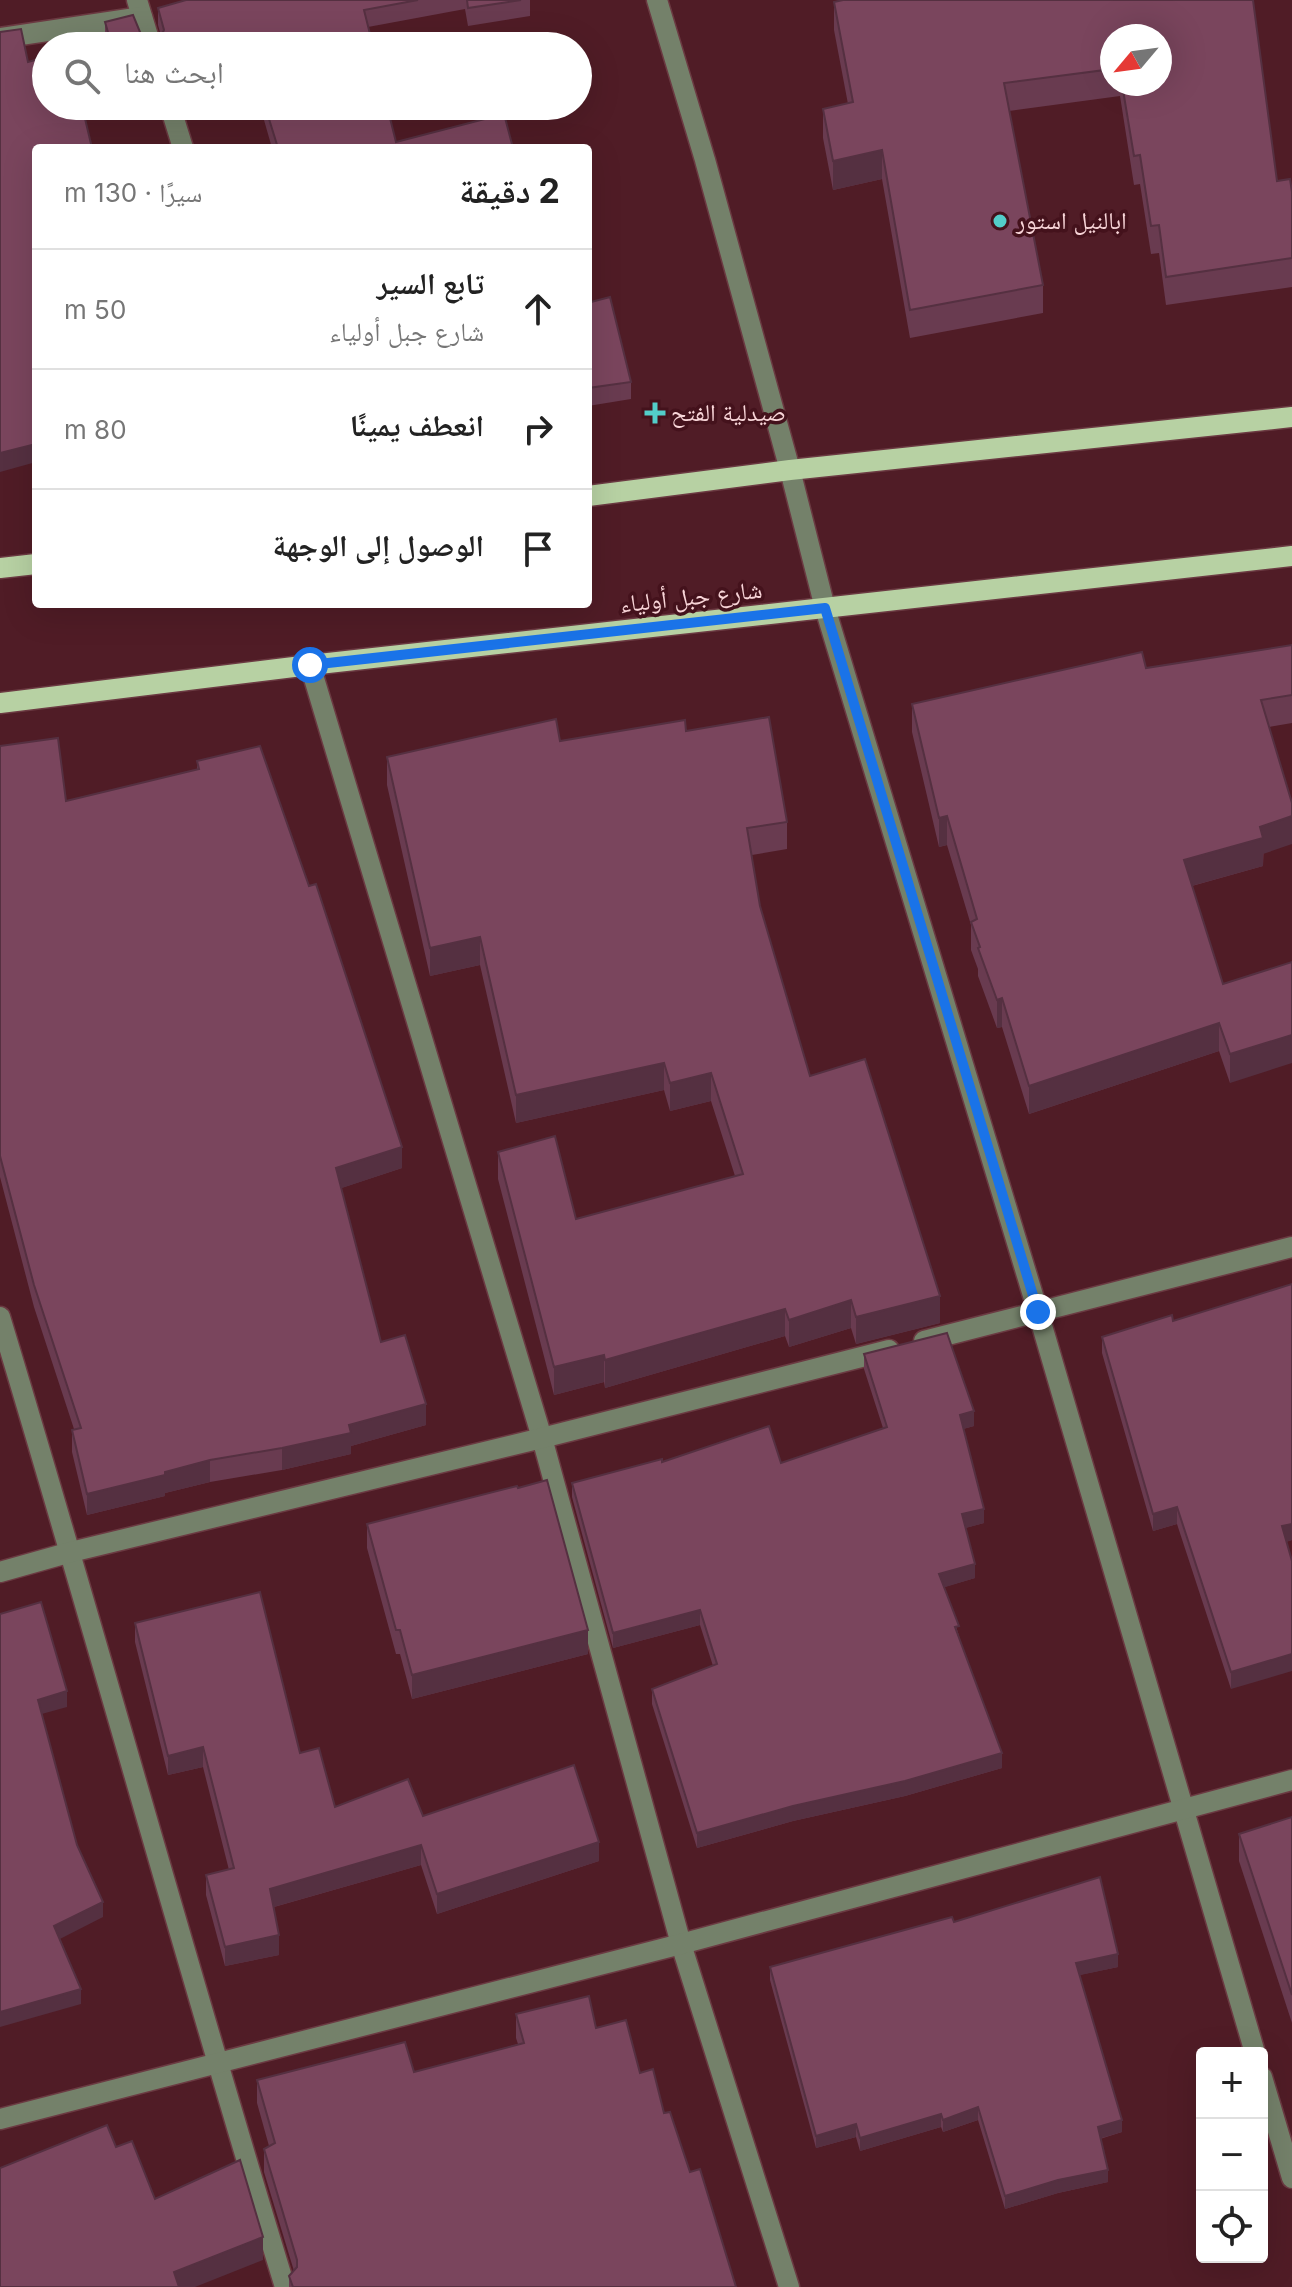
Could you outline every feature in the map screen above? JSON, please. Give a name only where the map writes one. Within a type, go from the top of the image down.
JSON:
[{"type":"main road","points":[[592,495],[790,470],[1292,417]]},
{"type":"main road","name":"شارع جبل أولياء","points":[[0,703],[310,665],[1292,556]]},
{"type":"main road","points":[[0,568],[32,564]]},
{"type":"street","points":[[657,0],[705,160],[825,608],[1038,1312],[1253,2047]]},
{"type":"street","points":[[0,38],[139,9],[146,32]]},
{"type":"street","points":[[174,120],[182,144]]},
{"type":"street","points":[[310,665],[542,1438],[681,1944],[789,2287]]},
{"type":"street","points":[[0,1572],[1292,1247]]},
{"type":"street","points":[[0,1317],[71,1552],[217,2065],[285,2287]]},
{"type":"street","points":[[0,2119],[681,1944],[1292,1780]]},
{"type":"street","points":[[1268,2097],[1292,2178]]},
{"type":"building","points":[[186,0],[418,0],[364,10],[370,32],[163,32],[158,8]]},
{"type":"building","points":[[467,0],[521,0],[468,8]]},
{"type":"building","points":[[1253,0],[1277,181],[1290,179],[1292,192],[1292,258],[1166,277],[1159,225],[1151,226],[1140,155],[1134,156],[1124,96],[1172,96],[1172,24],[1100,24],[1100,71],[1004,83],[1043,285],[910,310],[882,150],[833,161],[823,109],[853,102],[834,2]]},
{"type":"building","points":[[133,15],[140,32],[108,32],[105,22]]},
{"type":"building","points":[[21,29],[28,62],[32,61],[32,120],[85,120],[91,144],[32,144],[32,445],[0,453],[0,32]]},
{"type":"building","points":[[269,120],[390,120],[396,142],[481,120],[506,120],[512,144],[277,144]]},
{"type":"building","points":[[610,297],[631,382],[592,387],[592,302]]},
{"type":"building","points":[[1292,645],[1292,695],[1261,700],[1292,803],[1292,816],[1260,827],[1263,838],[1184,860],[1223,984],[1292,962],[1292,1035],[1230,1054],[1219,1023],[1029,1086],[1002,998],[997,1000],[978,948],[971,922],[977,919],[947,816],[939,818],[912,704],[1142,652],[1146,668]]},
{"type":"building","points":[[769,717],[787,822],[747,828],[760,906],[810,1076],[865,1059],[940,1296],[856,1317],[851,1300],[789,1320],[785,1309],[605,1360],[604,1355],[554,1367],[498,1152],[555,1136],[576,1219],[743,1174],[711,1073],[670,1083],[664,1063],[516,1095],[480,937],[430,948],[387,757],[556,719],[560,741],[685,720],[686,731]]},
{"type":"building","points":[[58,738],[66,801],[199,769],[197,761],[260,746],[309,886],[316,884],[402,1147],[336,1168],[381,1342],[405,1335],[426,1404],[349,1425],[351,1433],[210,1460],[165,1472],[165,1475],[87,1494],[72,1430],[81,1428],[34,1285],[0,1156],[0,746]]},
{"type":"building","points":[[1292,1284],[1292,1524],[1282,1526],[1292,1561],[1292,1654],[1231,1672],[1177,1507],[1153,1514],[1102,1337],[1172,1315],[1173,1321]]},
{"type":"building","points":[[947,1333],[974,1411],[960,1415],[984,1509],[962,1514],[975,1564],[939,1574],[959,1626],[955,1627],[1002,1753],[905,1781],[793,1806],[697,1833],[652,1689],[717,1664],[700,1610],[613,1633],[572,1483],[662,1459],[662,1462],[769,1426],[781,1463],[887,1427],[864,1354]]},
{"type":"building","points":[[547,1480],[588,1630],[412,1675],[400,1630],[396,1630],[367,1524]]},
{"type":"building","points":[[260,1592],[300,1753],[319,1748],[335,1807],[408,1779],[423,1816],[574,1765],[599,1842],[437,1894],[421,1845],[270,1889],[279,1935],[225,1947],[206,1875],[234,1868],[203,1747],[168,1756],[135,1623]]},
{"type":"building","points":[[41,1602],[67,1691],[38,1700],[77,1845],[103,1902],[54,1926],[81,1989],[0,2012],[0,1614]]},
{"type":"building","points":[[1292,1817],[1292,1995],[1239,1834]]},
{"type":"building","points":[[1100,1877],[1118,1954],[1076,1963],[1122,2120],[1098,2127],[1108,2170],[1058,2180],[1005,2196],[978,2107],[943,2120],[941,2114],[860,2138],[856,2124],[816,2136],[770,1967],[952,1917],[954,1922]]},
{"type":"building","points":[[589,1996],[596,2028],[626,2020],[640,2073],[653,2069],[664,2113],[670,2112],[690,2172],[700,2169],[736,2287],[293,2287],[289,2276],[297,2267],[297,2260],[264,2149],[275,2143],[257,2080],[405,2042],[414,2072],[524,2043],[516,2014]]},
{"type":"building","points":[[107,2125],[116,2147],[132,2141],[155,2199],[240,2160],[263,2237],[174,2272],[179,2287],[0,2287],[0,2168]]},
{"type":"place","name":"ابالنيل استور","points":[[1000,221]]},
{"type":"place","name":"صيدلية الفتح","points":[[655,413]]},
{"type":"route","points":[[310,665],[825,608],[1038,1312]]}]
